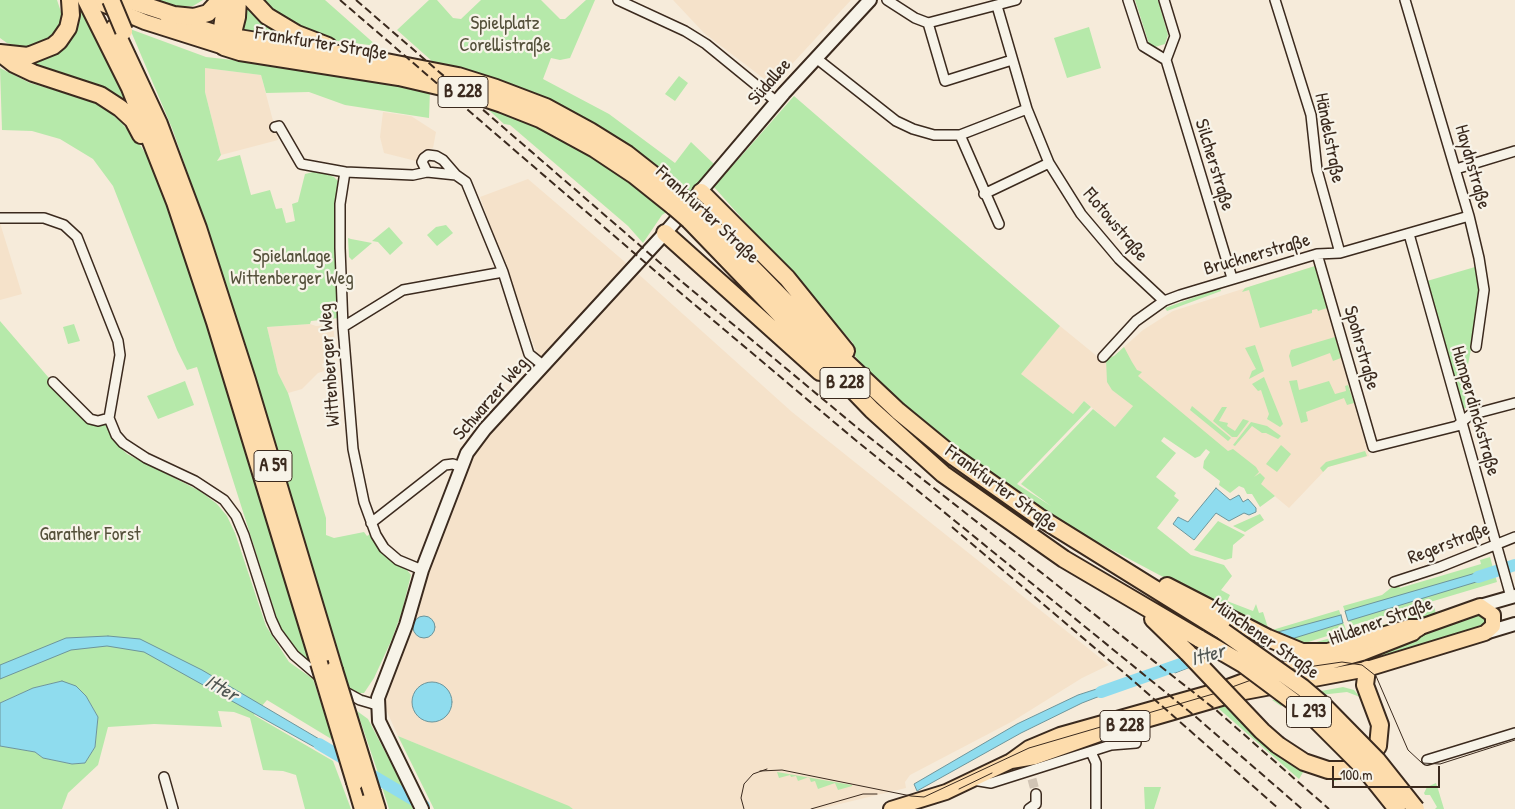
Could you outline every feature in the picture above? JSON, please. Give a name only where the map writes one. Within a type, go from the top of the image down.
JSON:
[{"type":"highway","points":[[100,0],[119,29]]},
{"type":"highway","points":[[111,0],[119,29]]},
{"type":"highway","points":[[128,0],[174,14],[194,17],[208,13],[220,0]]},
{"type":"highway","points":[[226,0],[226,39]]},
{"type":"highway","points":[[226,39],[237,17],[238,0]]},
{"type":"highway","points":[[252,0],[267,16],[297,34],[376,60]]},
{"type":"highway","points":[[0,53],[28,56],[53,46],[68,28],[76,2]]},
{"type":"highway","name":"A 59","points":[[76,2],[96,18],[130,88],[175,202],[216,322],[363,809]]},
{"type":"highway","name":"A 59","points":[[119,29],[142,71],[141,83],[159,124],[207,254],[374,801]]},
{"type":"highway","name":"Frankfurter Straße","points":[[226,39],[376,60],[478,81],[546,107],[626,154],[898,411],[954,457],[999,490],[1090,549]]},
{"type":"highway","name":"Frankfurter Straße","points":[[226,39],[240,52],[399,77],[472,94],[502,104],[540,119],[595,149],[678,202]]},
{"type":"highway","points":[[0,53],[14,64],[33,73],[100,95],[120,108],[133,120],[141,135],[164,194],[175,202]]},
{"type":"highway","points":[[701,192],[787,278],[850,356],[852,366]]},
{"type":"highway","name":"Frankfurter Straße","points":[[693,216],[872,410],[943,474],[1064,559],[1200,639]]},
{"type":"highway","points":[[665,233],[857,405],[872,410]]},
{"type":"highway","name":"Münchener Straße","points":[[1090,549],[1224,632],[1289,677],[1323,705],[1377,760],[1416,809]]},
{"type":"highway","name":"B 228","points":[[1090,549],[1110,555],[1294,650],[1319,653],[1409,628],[1418,628]]},
{"type":"highway","points":[[1142,606],[1146,614],[1188,653],[1262,731],[1304,762],[1328,770],[1349,770],[1368,761],[1378,746],[1380,725],[1365,685],[1374,667]]},
{"type":"highway","name":"Münchener Straße","points":[[1200,639],[1243,664],[1310,714],[1366,769],[1398,809]]},
{"type":"main road","name":"Frankfurter Straße","points":[[93,0],[146,22],[226,39]]},
{"type":"main road","name":"Frankfurter Straße","points":[[123,0],[226,39]]},
{"type":"main road","name":"Südallee","points":[[701,192],[777,102],[870,0]]},
{"type":"main road","name":"Schwarzer Weg","points":[[377,704],[380,691],[406,626],[422,570],[461,467],[472,444],[701,192]]},
{"type":"main road","name":"Hildener Straße","points":[[891,809],[946,792],[1011,761],[1029,748],[1060,735],[1220,690],[1253,676],[1286,667],[1336,660],[1380,647],[1413,633],[1418,628],[1513,596]]},
{"type":"main road","points":[[1480,606],[1491,612],[1494,618],[1492,626],[1485,632]]},
{"type":"main road","name":"Hildener Straße","points":[[1011,761],[1035,757],[1111,730],[1239,693],[1374,667],[1515,624]]},
{"type":"main road","points":[[1374,667],[1375,658],[1380,647]]},
{"type":"main road","points":[[377,704],[379,720],[422,809]]},
{"type":"street","points":[[618,0],[685,31],[706,44],[777,102]]},
{"type":"street","points":[[887,0],[915,18],[928,23],[1016,0]]},
{"type":"street","points":[[1128,0],[1143,46],[1166,60],[1175,36],[1164,0]]},
{"type":"street","name":"Händelstraße","points":[[1275,0],[1311,115],[1317,170],[1340,253]]},
{"type":"street","name":"Haydnstraße","points":[[1405,0],[1469,216],[1484,290],[1476,347]]},
{"type":"street","name":"Flotowstraße","points":[[997,6],[1027,109],[1049,163],[1086,220],[1119,259],[1164,301]]},
{"type":"street","points":[[928,23],[945,81],[1012,60]]},
{"type":"street","points":[[816,58],[896,121],[913,129],[934,135],[960,135],[1027,109]]},
{"type":"street","name":"Silcherstraße","points":[[1166,60],[1232,278]]},
{"type":"street","points":[[274,127],[279,126],[301,164],[345,172],[413,175],[427,172],[456,175]]},
{"type":"street","points":[[960,135],[984,194],[999,224]]},
{"type":"street","points":[[1456,169],[1515,151]]},
{"type":"street","points":[[427,172],[422,162],[428,155],[443,160],[456,175],[466,182],[503,272],[530,354],[544,366]]},
{"type":"street","points":[[984,194],[1049,163]]},
{"type":"street","name":"Wittenberger Weg","points":[[345,172],[340,204],[342,327],[353,449],[371,523],[384,548],[398,560],[422,570]]},
{"type":"street","name":"Brucknerstraße","points":[[1104,357],[1136,321],[1164,301],[1232,278],[1317,254],[1340,253],[1469,216]]},
{"type":"street","points":[[0,218],[32,217],[56,221],[70,230],[81,245],[118,341],[120,355],[109,418],[116,435],[133,450],[164,468],[195,481],[224,500],[240,525],[271,619],[287,648],[306,667],[330,685],[360,700],[377,704]]},
{"type":"street","name":"Humperdinckstraße","points":[[1408,234],[1507,582],[1513,596]]},
{"type":"street","name":"Spohrstraße","points":[[1317,254],[1372,446],[1377,448],[1457,426],[1461,422]]},
{"type":"street","points":[[342,327],[403,290],[503,272]]},
{"type":"street","points":[[53,382],[90,419],[98,421],[109,418]]},
{"type":"street","points":[[1461,422],[1470,415],[1515,403]]},
{"type":"street","points":[[371,523],[445,465],[461,467]]},
{"type":"street","name":"Regerstraße","points":[[1394,582],[1440,567],[1515,537]]},
{"type":"street","points":[[1427,760],[1515,734]]},
{"type":"street","name":"Hildener Straße","points":[[973,780],[990,783],[1031,775],[1111,745],[1136,743]]},
{"type":"street","points":[[1090,752],[1096,762],[1096,809]]},
{"type":"street","points":[[164,777],[173,809]]},
{"type":"street","points":[[1029,809],[1036,804],[1036,794]]},
{"type":"shaded area","points":[[673,0],[851,0],[781,76],[776,80],[767,81],[704,33]]},
{"type":"shaded area","points":[[205,68],[261,75],[278,140],[221,155],[205,92]]},
{"type":"shaded area","points":[[383,112],[411,116],[436,132],[433,148],[423,150],[416,161],[384,153],[380,137]]},
{"type":"shaded area","points":[[528,179],[625,262],[792,412],[1109,665],[1082,678],[1013,721],[910,775],[905,782],[906,788],[819,809],[573,809],[398,736],[384,705],[425,570],[470,457],[529,368],[529,362],[537,354],[480,197]]},
{"type":"shaded area","points":[[0,223],[22,294],[0,300]]},
{"type":"shaded area","points":[[1315,266],[1369,456],[1328,467],[1289,508],[1147,390],[1115,427],[1084,401],[1073,414],[1020,374],[1060,326],[1098,357],[1102,353],[1108,358],[1114,356],[1143,330],[1173,311]]},
{"type":"shaded area","points":[[310,324],[316,326],[333,325],[336,351],[331,351],[330,358],[322,364],[323,368],[328,367],[327,370],[318,373],[302,389],[288,393],[278,373],[267,327]]},
{"type":"green space","points":[[0,0],[57,0],[62,15],[62,23],[50,40],[35,47],[7,43],[0,38]]},
{"type":"green space","points":[[155,0],[203,0],[193,6],[179,7]]},
{"type":"green space","points":[[240,0],[298,39],[236,33]]},
{"type":"green space","points":[[259,0],[325,0],[377,46],[337,41],[300,29],[272,12]]},
{"type":"green space","name":"Spielplatz Corellistraße","points":[[429,0],[437,0],[453,18],[461,19],[481,0],[541,0],[560,19],[565,19],[586,0],[595,0],[570,58],[560,60],[551,58],[543,79],[609,114],[675,163],[691,142],[714,164],[688,196],[538,96],[468,71],[433,62],[397,30]]},
{"type":"green space","points":[[1135,0],[1158,0],[1168,35],[1165,44],[1155,47],[1149,44]]},
{"type":"green space","points":[[75,7],[82,10],[132,115],[27,62],[40,59]]},
{"type":"green space","points":[[1089,27],[1101,68],[1067,78],[1054,38]]},
{"type":"green space","name":"Spielanlage Wittenberger Weg","points":[[130,29],[206,57],[295,67],[430,90],[429,118],[345,105],[309,92],[266,93],[261,75],[205,68],[205,92],[221,155],[217,161],[240,155],[251,195],[270,190],[276,209],[282,208],[286,223],[295,221],[292,204],[298,202],[305,174],[313,172],[324,173],[334,177],[339,182],[335,236],[339,318],[311,321],[310,324],[267,327],[278,373],[288,393],[326,518],[326,535],[334,538],[364,532],[367,536],[372,533],[395,562],[411,575],[402,611],[392,639],[374,678],[364,693],[359,693],[349,687],[218,259],[172,128]]},
{"type":"green space","points":[[0,68],[30,83],[84,98],[104,108],[120,121],[138,142],[153,165],[193,281],[310,662],[297,652],[279,625],[197,367],[187,370],[177,350],[113,186],[93,159],[60,139],[32,131],[2,130]]},
{"type":"green space","points":[[679,76],[688,83],[675,101],[665,94]]},
{"type":"green space","points":[[794,96],[1060,326],[1021,374],[1073,414],[1084,401],[1091,407],[1017,484],[1051,506],[1021,484],[1093,409],[1115,427],[1133,406],[1112,390],[1107,382],[1106,359],[1114,356],[1124,347],[1137,370],[1142,372],[1138,376],[1228,451],[1233,449],[1256,467],[1259,472],[1254,477],[1260,473],[1265,478],[1261,484],[1275,496],[1260,507],[1252,494],[1247,494],[1244,488],[1239,486],[1230,493],[1219,485],[1220,481],[1203,468],[1204,461],[1210,452],[1206,449],[1200,456],[1195,458],[1164,437],[1161,441],[1176,453],[1156,477],[1176,493],[1174,496],[1179,500],[1157,528],[1191,555],[1224,565],[1232,576],[1221,590],[1230,595],[1227,601],[1253,611],[1256,604],[1259,613],[1263,612],[1269,631],[1229,612],[1039,511],[953,449],[904,409],[868,372],[851,351],[853,343],[714,187]]},
{"type":"green space","points":[[480,102],[532,121],[621,172],[668,211],[662,215],[643,243],[628,226],[510,125],[504,124]]},
{"type":"green space","points":[[446,225],[453,233],[437,246],[427,235],[436,227]]},
{"type":"green space","points":[[389,227],[403,243],[390,255],[378,242],[372,241]]},
{"type":"green space","points":[[348,238],[372,243],[352,260],[349,257]]},
{"type":"green space","points":[[1315,266],[1327,308],[1318,311],[1317,309],[1312,310],[1312,313],[1260,328],[1249,290],[1242,292],[1245,288]]},
{"type":"green space","points":[[1475,267],[1480,302],[1467,370],[1466,408],[1463,409],[1427,281]]},
{"type":"green space","points":[[1220,288],[1221,291],[1167,311],[1165,308]]},
{"type":"green space","name":"Garather Forst","points":[[0,321],[73,406],[105,421],[114,441],[127,454],[200,491],[217,504],[227,516],[235,533],[266,626],[289,662],[313,679],[333,740],[267,700],[254,715],[333,761],[351,809],[305,809],[296,775],[283,771],[263,770],[250,718],[234,712],[218,711],[222,727],[154,724],[108,727],[98,765],[68,793],[62,809],[0,809],[0,746],[35,752],[43,758],[72,764],[85,763],[95,747],[98,717],[86,696],[62,681],[33,688],[0,703]]},
{"type":"green space","points":[[74,324],[80,341],[68,344],[63,327]]},
{"type":"green space","points":[[1335,337],[1341,358],[1333,361],[1330,353],[1292,367],[1289,356],[1291,350]]},
{"type":"green space","points":[[1255,345],[1264,371],[1249,379],[1252,371],[1256,369],[1245,348]]},
{"type":"green space","points":[[1264,377],[1283,424],[1280,427],[1267,419],[1269,414],[1261,390],[1258,391],[1252,384]]},
{"type":"green space","points":[[1297,380],[1299,390],[1329,381],[1335,394],[1346,391],[1345,386],[1348,385],[1354,403],[1347,405],[1344,398],[1306,412],[1308,421],[1301,423],[1289,381]]},
{"type":"green space","points":[[185,381],[194,405],[158,419],[147,396]]},
{"type":"green space","points":[[1192,406],[1231,438],[1228,441],[1190,410]]},
{"type":"green space","points":[[1222,407],[1227,407],[1219,421],[1228,423],[1227,426],[1235,431],[1243,419],[1249,421],[1237,437],[1232,437],[1213,421]]},
{"type":"green space","points":[[1251,422],[1267,426],[1281,436],[1278,439],[1262,433],[1252,426],[1235,446],[1233,445]]},
{"type":"green space","points":[[1281,445],[1291,454],[1277,472],[1266,464]]},
{"type":"green space","points":[[1365,451],[1367,456],[1328,467],[1323,472],[1320,468],[1326,462]]},
{"type":"green space","points":[[1260,514],[1264,520],[1245,532],[1233,526]]},
{"type":"green space","points":[[1218,521],[1245,535],[1233,545],[1232,558],[1225,560],[1194,550]]},
{"type":"green space","points":[[1490,557],[1497,582],[1350,626],[1343,606],[1382,595],[1397,583],[1400,588],[1481,564],[1480,560]]},
{"type":"green space","points":[[1434,606],[1437,618],[1359,637],[1358,632],[1361,630],[1387,624]]},
{"type":"green space","points":[[1339,610],[1346,630],[1299,645],[1269,631]]},
{"type":"green space","points":[[1477,613],[1489,616],[1485,628],[1383,658],[1382,651]]},
{"type":"green space","points":[[1352,632],[1355,640],[1336,647],[1302,646]]},
{"type":"green space","points":[[1343,687],[1354,690],[1360,697],[1347,692],[1302,697],[1281,706],[1272,700]]},
{"type":"green space","points":[[1233,704],[1266,738],[1350,776],[1334,781],[1305,769],[1299,779],[1218,708]]},
{"type":"green space","points":[[357,711],[368,719],[405,790],[379,776]]},
{"type":"green space","points":[[398,736],[569,806],[573,809],[434,809]]},
{"type":"green space","points":[[777,772],[808,777],[798,781],[796,776],[791,777],[790,775],[779,778]]},
{"type":"green space","points":[[809,778],[852,786],[838,790],[835,783],[818,789],[815,781],[811,782]]},
{"type":"green space","points":[[1436,783],[1444,809],[1435,809],[1437,807],[1430,795],[1425,795],[1424,793],[1427,787]]},
{"type":"green space","points":[[381,784],[409,799],[413,809],[389,809]]},
{"type":"green space","points":[[1144,787],[1161,787],[1154,809],[1145,809]]},
{"type":"water","points":[[1216,488],[1230,500],[1239,495],[1243,502],[1248,499],[1256,508],[1256,512],[1249,515],[1244,513],[1229,521],[1216,513],[1194,540],[1173,524],[1178,517],[1188,522]]},
{"type":"water","points":[[1493,568],[1496,576],[1348,621],[1345,611]]},
{"type":"water","points":[[1341,615],[1343,623],[1288,640],[1274,633]]},
{"type":"water","points":[[424,616],[432,619],[435,627],[432,635],[424,638],[416,635],[413,627],[416,619]]},
{"type":"water","points":[[108,636],[140,639],[202,670],[331,746],[334,758],[144,652],[107,646],[71,650],[0,679],[0,665],[66,638]]},
{"type":"water","points":[[1186,657],[1193,666],[1175,673],[1166,665]]},
{"type":"water","points":[[62,681],[76,686],[86,696],[98,717],[95,747],[85,763],[72,764],[43,758],[35,752],[0,746],[0,703],[33,688]]},
{"type":"water","points":[[432,682],[446,688],[452,702],[446,716],[432,722],[418,716],[412,702],[418,688]]},
{"type":"water","points":[[1112,684],[1118,689],[1082,703],[1021,733],[917,791],[914,784],[1017,724],[1078,695]]},
{"type":"water","points":[[379,776],[405,790],[409,799],[381,784]]},
{"type":"waterway","name":"Itter","points":[[1478,577],[1515,565]]},
{"type":"waterway","name":"Itter","points":[[1101,692],[1198,658],[1272,638]]},
{"type":"waterway","name":"Itter","points":[[319,744],[424,806]]},
{"type":"tunnel","points":[[1032,779],[1036,794]]},
{"type":"tram line","points":[[760,771],[782,770],[924,797],[1029,748],[1213,694],[1273,672],[1342,662],[1362,665],[1376,676],[1408,750],[1422,763],[1440,764],[1515,740]]},
{"type":"tram line","points":[[744,809],[741,798],[744,784],[753,774],[767,769]]},
{"type":"tram line","points":[[959,789],[992,773]]},
{"type":"tram line","points":[[811,809],[863,794],[877,794]]},
{"type":"railway","points":[[340,0],[676,289],[853,438],[1196,717],[1302,809]]},
{"type":"railway","points":[[356,0],[681,281],[860,430],[1216,710],[1329,809]]},
{"type":"railway","points":[[952,527],[1129,677],[1279,809]]}]
